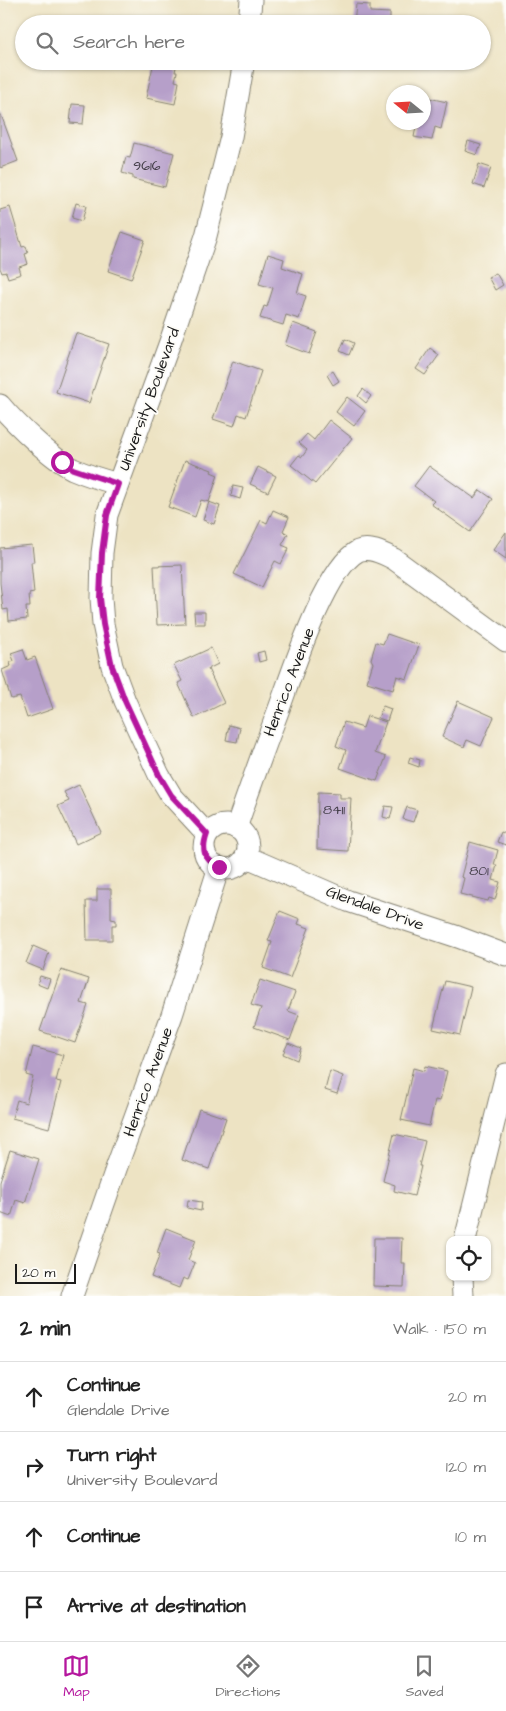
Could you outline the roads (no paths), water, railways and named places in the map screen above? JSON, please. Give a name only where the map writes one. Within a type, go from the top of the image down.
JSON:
[{"type":"street","points":[[250,15],[251,0]]},
{"type":"street","name":"University Boulevard","points":[[207,834],[171,795],[159,775],[125,701],[112,666],[103,624],[100,598],[102,553],[107,515],[170,342],[206,236],[231,137],[242,70]]},
{"type":"street","points":[[0,405],[28,433],[62,462],[73,469],[118,484]]},
{"type":"street","name":"Henrico Avenue","points":[[236,828],[308,630],[334,578],[345,563],[358,552],[364,550],[376,551],[394,559],[506,641]]},
{"type":"street","points":[[220,825],[236,828],[245,834],[249,850],[247,857],[234,868],[226,869],[209,861],[205,854],[204,844],[207,834],[220,825]]},
{"type":"street","name":"Glendale Drive","points":[[247,857],[348,901],[506,954]]},
{"type":"street","name":"Henrico Avenue","points":[[72,1296],[172,1016],[219,867]]},
{"type":"street","points":[[466,1236],[506,1074]]},
{"type":"street","points":[[462,1281],[463,1296]]}]
